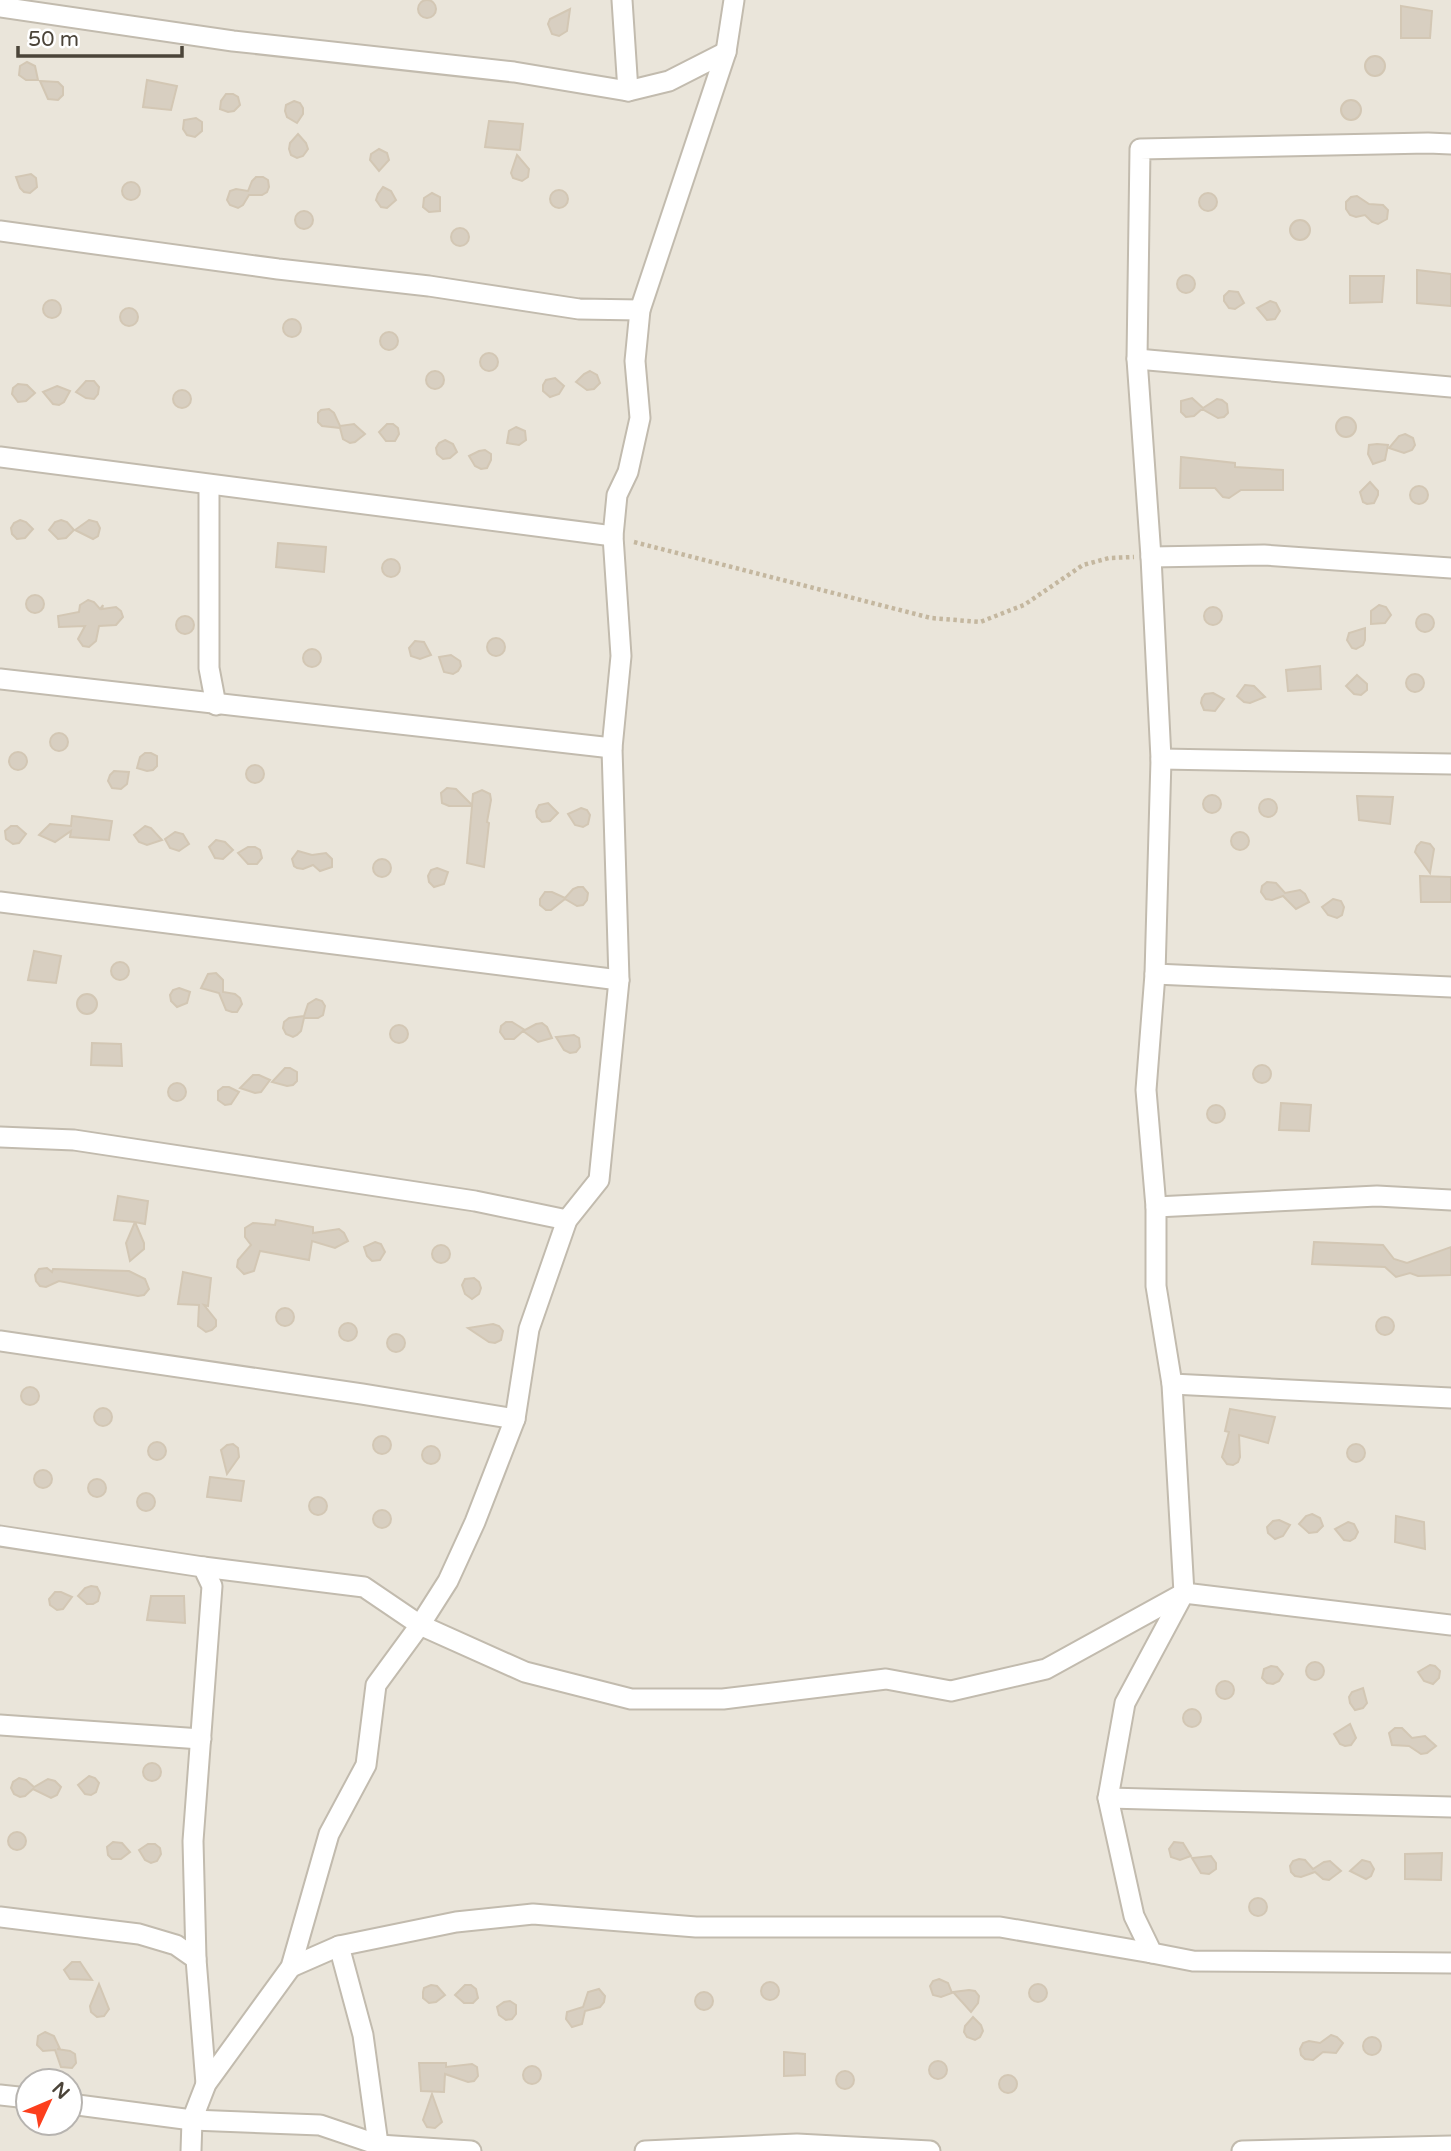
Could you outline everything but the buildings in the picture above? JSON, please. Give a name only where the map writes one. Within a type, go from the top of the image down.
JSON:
[{"type":"street","points":[[622,0],[628,91]]},
{"type":"street","points":[[191,2151],[192,2120],[206,2084],[291,1967],[329,1834],[366,1765],[376,1685],[448,1581],[475,1522],[515,1419],[530,1329],[567,1220],[599,1180],[619,980],[612,748],[621,656],[612,536],[617,495],[628,472],[640,418],[635,361],[640,310],[726,52],[733,0]]},
{"type":"street","points":[[0,7],[233,41],[514,72],[628,91],[669,81],[726,52]]},
{"type":"street","points":[[1152,1953],[1134,1916],[1108,1798],[1125,1703],[1184,1593],[1172,1384],[1156,1286],[1156,1207],[1146,1090],[1155,974],[1161,759],[1138,359],[1140,149],[1451,144]]},
{"type":"street","points":[[0,231],[278,269],[429,286],[579,309],[640,310]]},
{"type":"street","points":[[1138,359],[1451,387]]},
{"type":"street","points":[[0,457],[612,536]]},
{"type":"street","points":[[209,485],[209,668],[216,705]]},
{"type":"street","points":[[1151,557],[1264,555],[1451,568]]},
{"type":"street","points":[[0,680],[612,748]]},
{"type":"street","points":[[1161,759],[1451,764]]},
{"type":"street","points":[[0,902],[619,980]]},
{"type":"street","points":[[1155,974],[1451,987]]},
{"type":"street","points":[[0,1137],[74,1140],[475,1201],[567,1220]]},
{"type":"street","points":[[1156,1207],[1377,1196],[1451,1200]]},
{"type":"street","points":[[0,1341],[515,1419]]},
{"type":"street","points":[[1172,1384],[1451,1398]]},
{"type":"street","points":[[0,1536],[203,1567],[365,1587],[419,1625],[526,1672],[631,1699],[723,1699],[886,1679],[951,1691],[1046,1669],[1184,1593],[1451,1625]]},
{"type":"street","points":[[203,1567],[212,1586],[194,1841],[196,1959],[206,2084]]},
{"type":"street","points":[[0,1725],[201,1739]]},
{"type":"street","points":[[1108,1798],[1451,1807]]},
{"type":"street","points":[[291,1967],[339,1946],[456,1922],[533,1914],[696,1927],[1000,1927],[1193,1961],[1451,1963]]},
{"type":"street","points":[[0,1917],[139,1934],[176,1945],[196,1959]]},
{"type":"street","points":[[339,1946],[363,2035],[379,2148]]},
{"type":"street","points":[[84,2106],[192,2120],[320,2125],[379,2148],[471,2151]]},
{"type":"street","points":[[645,2151],[797,2144],[930,2151]]},
{"type":"street","points":[[1242,2151],[1451,2146]]},
{"type":"path","points":[[612,536],[931,618],[980,622],[1024,605],[1083,565],[1109,558],[1151,557]]},
{"type":"shaded area","points":[[0,0],[1451,0],[1451,2151],[0,2151]]}]
